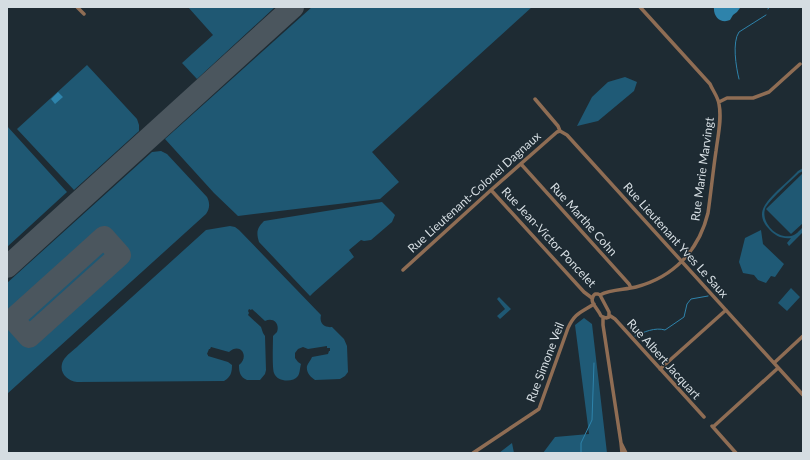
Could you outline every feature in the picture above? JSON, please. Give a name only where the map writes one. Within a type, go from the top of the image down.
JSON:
[{"type":"street","points":[[77,7],[84,14]]},
{"type":"street","name":"Rue Marie Marvingt","points":[[640,7],[710,84],[719,102],[719,127],[706,217],[698,239],[682,262]]},
{"type":"street","points":[[719,102],[728,98],[753,98],[770,92],[800,64]]},
{"type":"street","name":"Rue Lieutenant Yves Le Saux","points":[[535,99],[558,126],[560,131],[567,135],[803,395]]},
{"type":"street","name":"Rue Lieutenant-Colonel Dagnaux","points":[[403,270],[491,190],[560,131]]},
{"type":"street","name":"Rue Marthe Cohn","points":[[521,164],[631,288]]},
{"type":"street","name":"Rue Jean-Victor Poncelet","points":[[491,190],[584,292],[592,298],[595,294],[600,295],[654,281],[682,262]]},
{"type":"street","points":[[600,295],[609,312],[608,317],[603,318]]},
{"type":"street","points":[[592,298],[592,301],[603,318],[602,325],[622,453]]},
{"type":"street","name":"Rue Simone Veil","points":[[473,453],[539,409],[571,320],[577,314],[594,304]]},
{"type":"street","points":[[660,369],[726,310]]},
{"type":"street","name":"Rue Albert Jacquart","points":[[609,315],[704,417]]},
{"type":"street","points":[[774,363],[803,336]]},
{"type":"street","points":[[736,453],[712,426],[778,368]]},
{"type":"street","points":[[621,443],[626,453]]},
{"type":"shaded area","points":[[188,7],[275,7],[197,79],[182,63],[213,35]]},
{"type":"shaded area","points":[[312,7],[532,7],[372,152],[399,182],[380,199],[238,216],[214,193],[165,139]]},
{"type":"shaded area","points":[[714,7],[740,8],[730,20],[724,21],[716,17]]},
{"type":"shaded area","points":[[87,65],[137,119],[139,131],[74,190],[17,129]]},
{"type":"shaded area","points":[[625,77],[637,82],[634,91],[598,121],[577,126],[592,97],[608,82]]},
{"type":"shaded area","points":[[58,92],[63,97],[55,104],[51,99]]},
{"type":"shaded area","points":[[7,126],[67,192],[7,247]]},
{"type":"shaded area","points":[[161,151],[167,154],[207,197],[209,206],[206,214],[7,394],[7,283],[152,152]]},
{"type":"shaded area","points":[[803,168],[803,171],[799,173],[767,205],[764,214],[765,219],[771,228],[780,235],[791,236],[803,227],[803,232],[789,246],[787,243],[791,238],[776,235],[771,231],[762,218],[762,213],[763,208],[769,199]]},
{"type":"shaded area","points":[[803,173],[803,223],[791,234],[766,209]]},
{"type":"shaded area","points":[[382,202],[395,215],[392,222],[371,240],[361,240],[349,250],[354,257],[310,296],[259,242],[258,230],[264,221]]},
{"type":"shaded area","points":[[230,226],[239,230],[321,315],[321,323],[324,326],[332,327],[344,339],[347,346],[348,372],[345,376],[340,379],[315,380],[309,374],[307,366],[312,357],[328,354],[330,348],[327,348],[327,346],[308,349],[303,347],[298,349],[295,353],[295,358],[301,364],[298,376],[293,380],[282,380],[278,378],[273,370],[273,336],[277,332],[278,326],[273,320],[265,321],[252,309],[249,309],[248,315],[261,327],[265,336],[266,370],[265,374],[260,380],[247,380],[241,376],[239,365],[244,358],[244,354],[240,349],[233,349],[229,352],[211,347],[207,354],[208,356],[228,362],[232,365],[231,374],[224,381],[77,382],[70,380],[64,375],[62,365],[64,359],[206,230]]},
{"type":"shaded area","points":[[761,230],[763,244],[784,264],[775,277],[771,276],[766,283],[758,280],[754,275],[743,273],[739,262],[745,238]]},
{"type":"shaded area","points":[[791,288],[800,297],[787,311],[778,303]]},
{"type":"shaded area","points":[[499,297],[511,309],[500,319],[497,316],[505,309],[497,299]]},
{"type":"shaded area","points":[[584,318],[592,324],[607,453],[543,453],[555,437],[589,434],[575,325]]},
{"type":"shaded area","points":[[512,443],[514,453],[499,453]]},
{"type":"waterway","points":[[739,79],[735,55],[737,36],[739,32],[766,15]]},
{"type":"waterway","points":[[635,336],[653,330],[665,330],[684,317],[687,304],[691,299],[708,296]]},
{"type":"waterway","points":[[581,453],[581,443],[592,420],[594,363]]},
{"type":"runway","points":[[7,267],[293,7]]},
{"type":"runway","points":[[104,237],[120,255],[29,337],[13,319],[104,237]]}]
